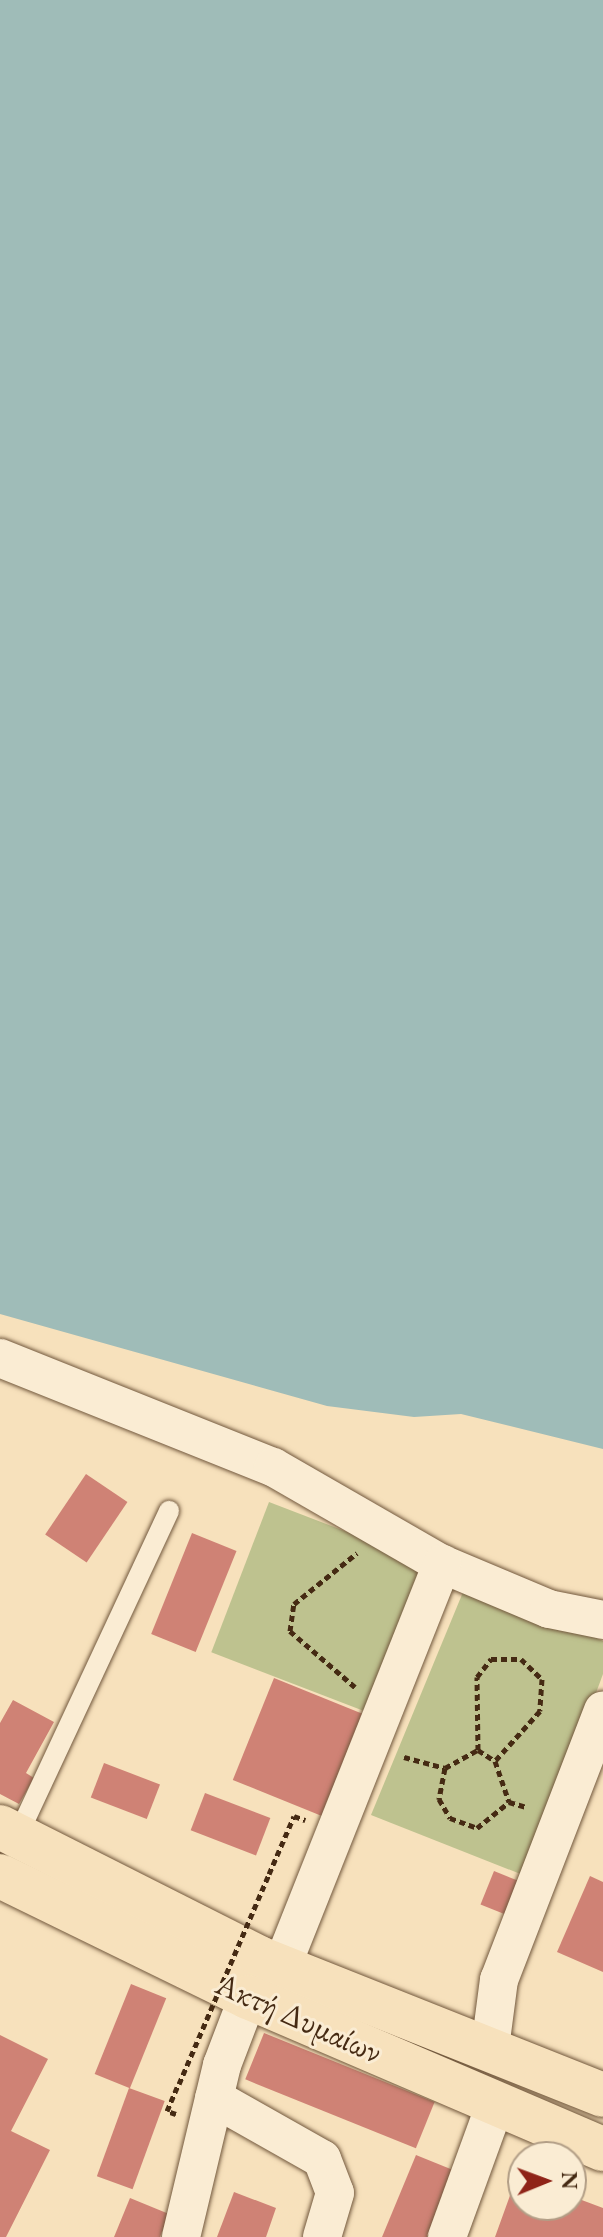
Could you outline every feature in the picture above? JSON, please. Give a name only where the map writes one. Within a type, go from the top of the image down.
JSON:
[{"type":"main road","name":"Ακτή Δυμαίων","points":[[6,1847],[282,1966],[603,2095]]},
{"type":"main road","name":"Ακτή Δυμαίων","points":[[6,1847],[248,1997],[603,2149]]},
{"type":"street","points":[[0,1358],[273,1467],[383,1533],[442,1564],[549,1609],[603,1620]]},
{"type":"street","points":[[282,1966],[442,1564]]},
{"type":"street","points":[[490,2048],[499,1980],[603,1710]]},
{"type":"street","points":[[181,2237],[214,2098],[248,1997]]},
{"type":"street","points":[[214,2098],[322,2159],[335,2193],[322,2237]]},
{"type":"street","points":[[447,2237],[495,2105]]},
{"type":"lane","points":[[6,1847],[169,1511]]},
{"type":"path","points":[[383,1533],[294,1604],[290,1631],[383,1714]]},
{"type":"path","points":[[478,1750],[477,1677],[491,1659],[521,1659],[542,1679],[540,1711],[495,1761]]},
{"type":"path","points":[[445,1768],[439,1799],[450,1818],[477,1828],[509,1802],[495,1761],[478,1750]]},
{"type":"path","points":[[397,1755],[445,1768],[478,1750]]},
{"type":"path","points":[[179,2084],[269,1874]]},
{"type":"green space","points":[[269,1502],[425,1562],[367,1712],[211,1652]]},
{"type":"green space","points":[[468,1580],[603,1641],[603,1674],[528,1877],[371,1815]]},
{"type":"water","points":[[0,0],[603,0],[603,1449],[461,1414],[414,1417],[327,1406],[0,1314]]},
{"type":"building","points":[[86,1474],[127,1502],[87,1562],[45,1535]]},
{"type":"building","points":[[192,1533],[237,1551],[196,1652],[151,1634]]},
{"type":"building","points":[[274,1678],[365,1715],[324,1817],[233,1780]]},
{"type":"building","points":[[13,1700],[54,1722],[26,1773],[34,1778],[19,1804],[0,1794],[0,1723]]},
{"type":"building","points":[[104,1763],[160,1785],[147,1819],[91,1798]]},
{"type":"building","points":[[205,1793],[270,1818],[256,1855],[191,1830]]},
{"type":"building","points":[[494,1871],[523,1883],[509,1916],[481,1904]]},
{"type":"building","points":[[590,1876],[603,1882],[603,1972],[557,1952]]},
{"type":"building","points":[[131,1984],[166,1998],[130,2088],[95,2074]]},
{"type":"building","points":[[264,2033],[435,2102],[416,2148],[245,2079]]},
{"type":"building","points":[[0,2035],[48,2059],[11,2131],[50,2150],[6,2237],[0,2237]]},
{"type":"building","points":[[129,2088],[165,2101],[133,2189],[97,2176]]},
{"type":"building","points":[[416,2155],[453,2170],[427,2237],[382,2237]]},
{"type":"building","points":[[234,2192],[276,2208],[266,2237],[217,2237]]},
{"type":"building","points":[[130,2198],[169,2214],[160,2237],[114,2237]]},
{"type":"building","points":[[587,2202],[603,2208],[603,2237],[495,2237],[507,2204],[507,2221],[587,2221]]}]
